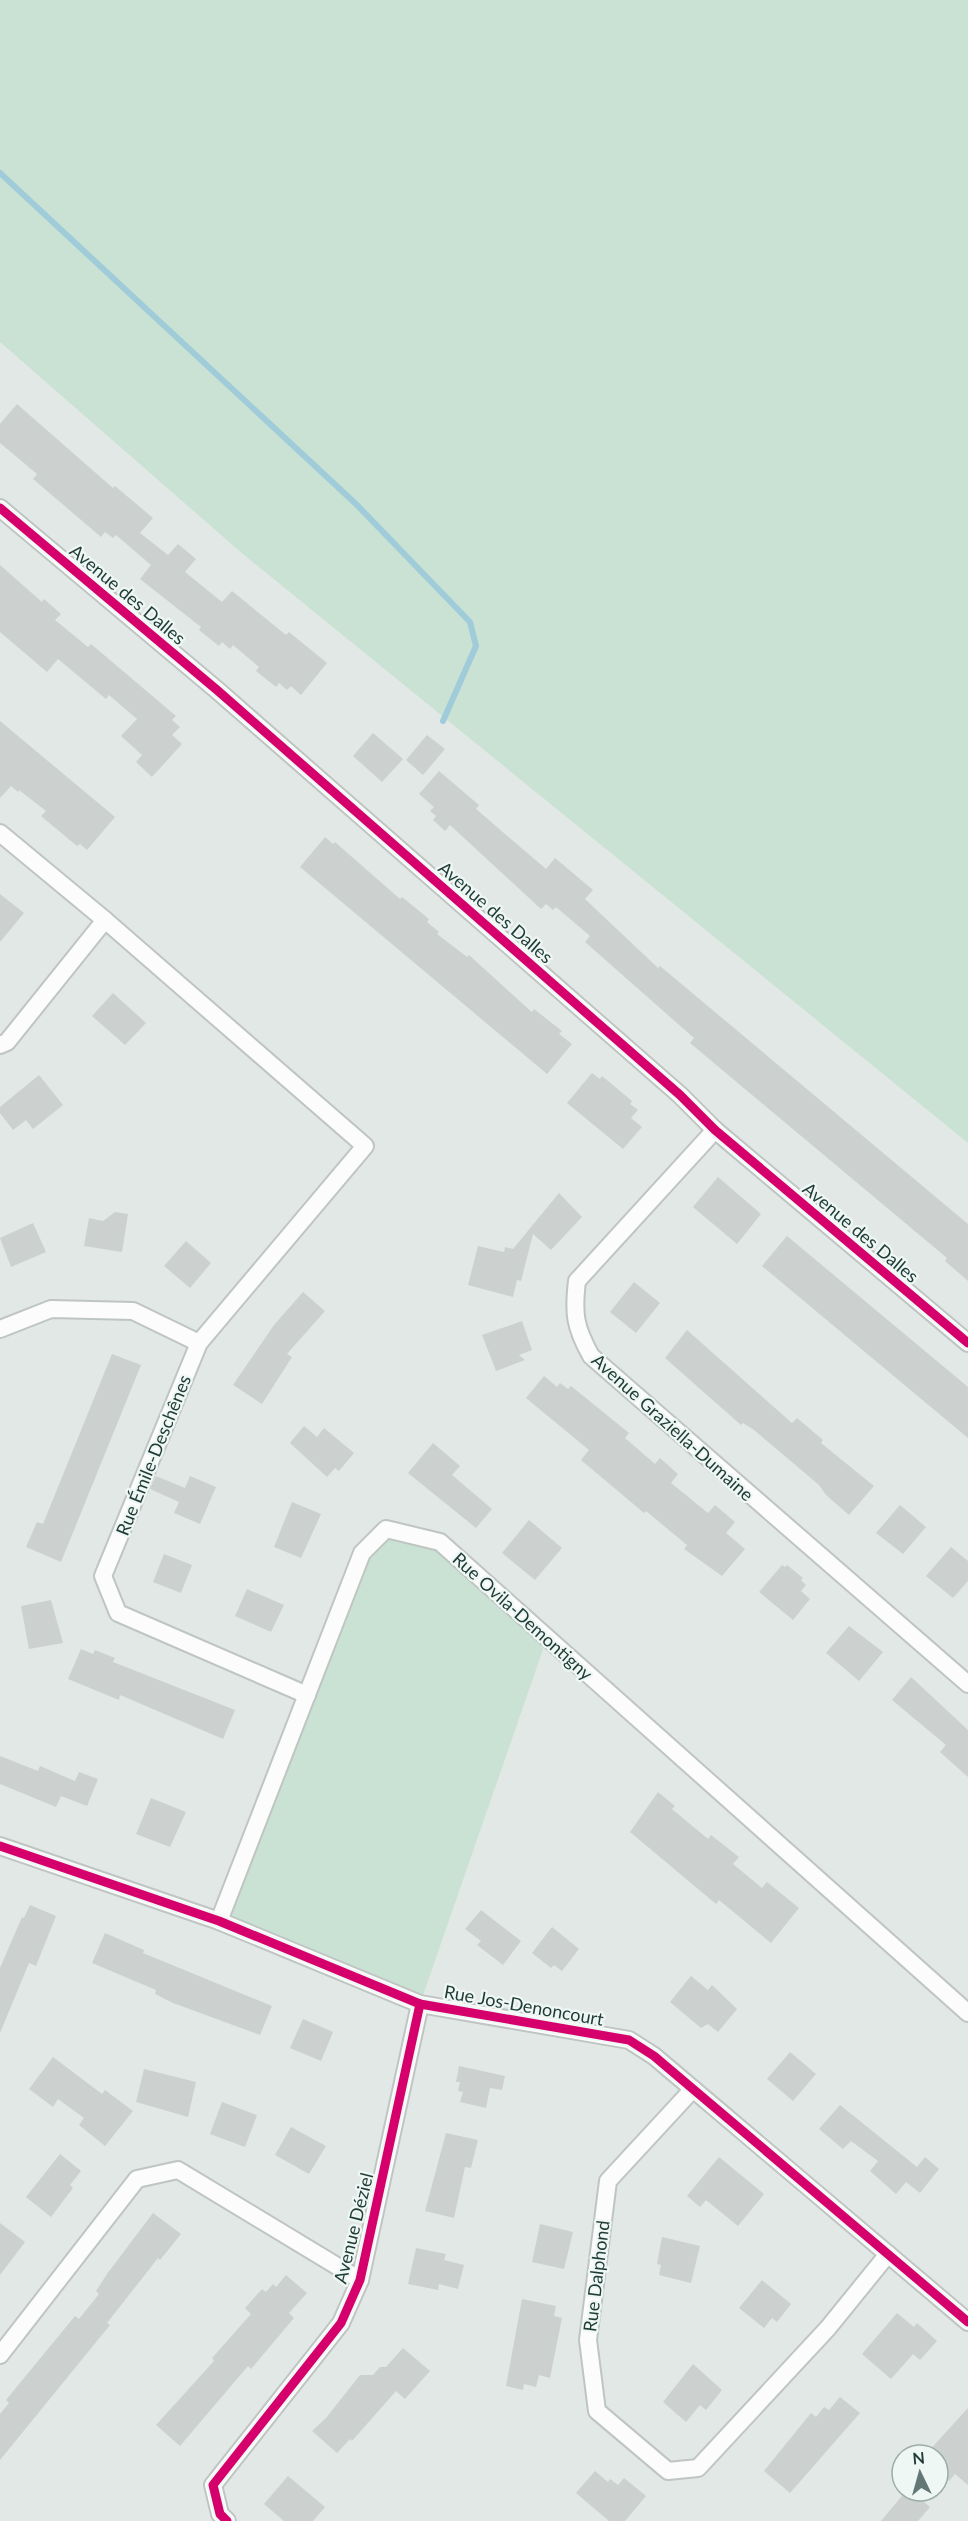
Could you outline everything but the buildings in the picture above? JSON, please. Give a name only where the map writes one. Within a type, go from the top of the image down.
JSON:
[{"type":"street","name":"Avenue des Dalles","points":[[0,507],[217,690],[680,1095],[715,1130],[968,1343]]},
{"type":"street","points":[[0,833],[105,920],[7,1042],[0,1045]]},
{"type":"street","name":"Rue Émile-Deschênes","points":[[105,920],[365,1146],[199,1343],[103,1576],[118,1613],[307,1695]]},
{"type":"street","name":"Avenue Graziella-Dumaine","points":[[715,1130],[577,1281],[574,1311],[578,1332],[591,1356],[968,1684]]},
{"type":"street","points":[[0,1329],[51,1309],[133,1311],[199,1343]]},
{"type":"street","name":"Rue Ovila-Demontigny","points":[[219,1921],[362,1553],[386,1529],[440,1542],[968,2013]]},
{"type":"street","name":"Rue Jos-Denoncourt","points":[[1,1848],[219,1921],[420,2004],[629,2040],[654,2056],[968,2322]]},
{"type":"street","name":"Avenue Déziel","points":[[227,2521],[220,2514],[213,2485],[342,2323],[360,2280],[420,2004]]},
{"type":"street","name":"Rue Dalphond","points":[[693,2089],[608,2181],[588,2340],[597,2411],[606,2419],[668,2471],[698,2468],[828,2328],[888,2254]]},
{"type":"street","points":[[3,2345],[137,2179],[178,2170],[360,2280]]},
{"type":"green space","points":[[0,0],[968,0],[968,1143],[244,555],[0,342]]},
{"type":"green space","points":[[386,1529],[440,1542],[547,1638],[420,2004],[219,1921],[362,1553]]},
{"type":"waterway","points":[[0,173],[356,504],[470,622],[476,646],[443,721]]},
{"type":"cycle path","points":[[0,508],[217,690],[680,1095],[715,1130],[968,1343]]},
{"type":"cycle path","points":[[0,1846],[219,1921],[420,2004],[629,2040],[654,2056],[968,2322]]},
{"type":"cycle path","points":[[227,2521],[220,2514],[213,2485],[341,2323],[360,2280],[420,2004]]}]
